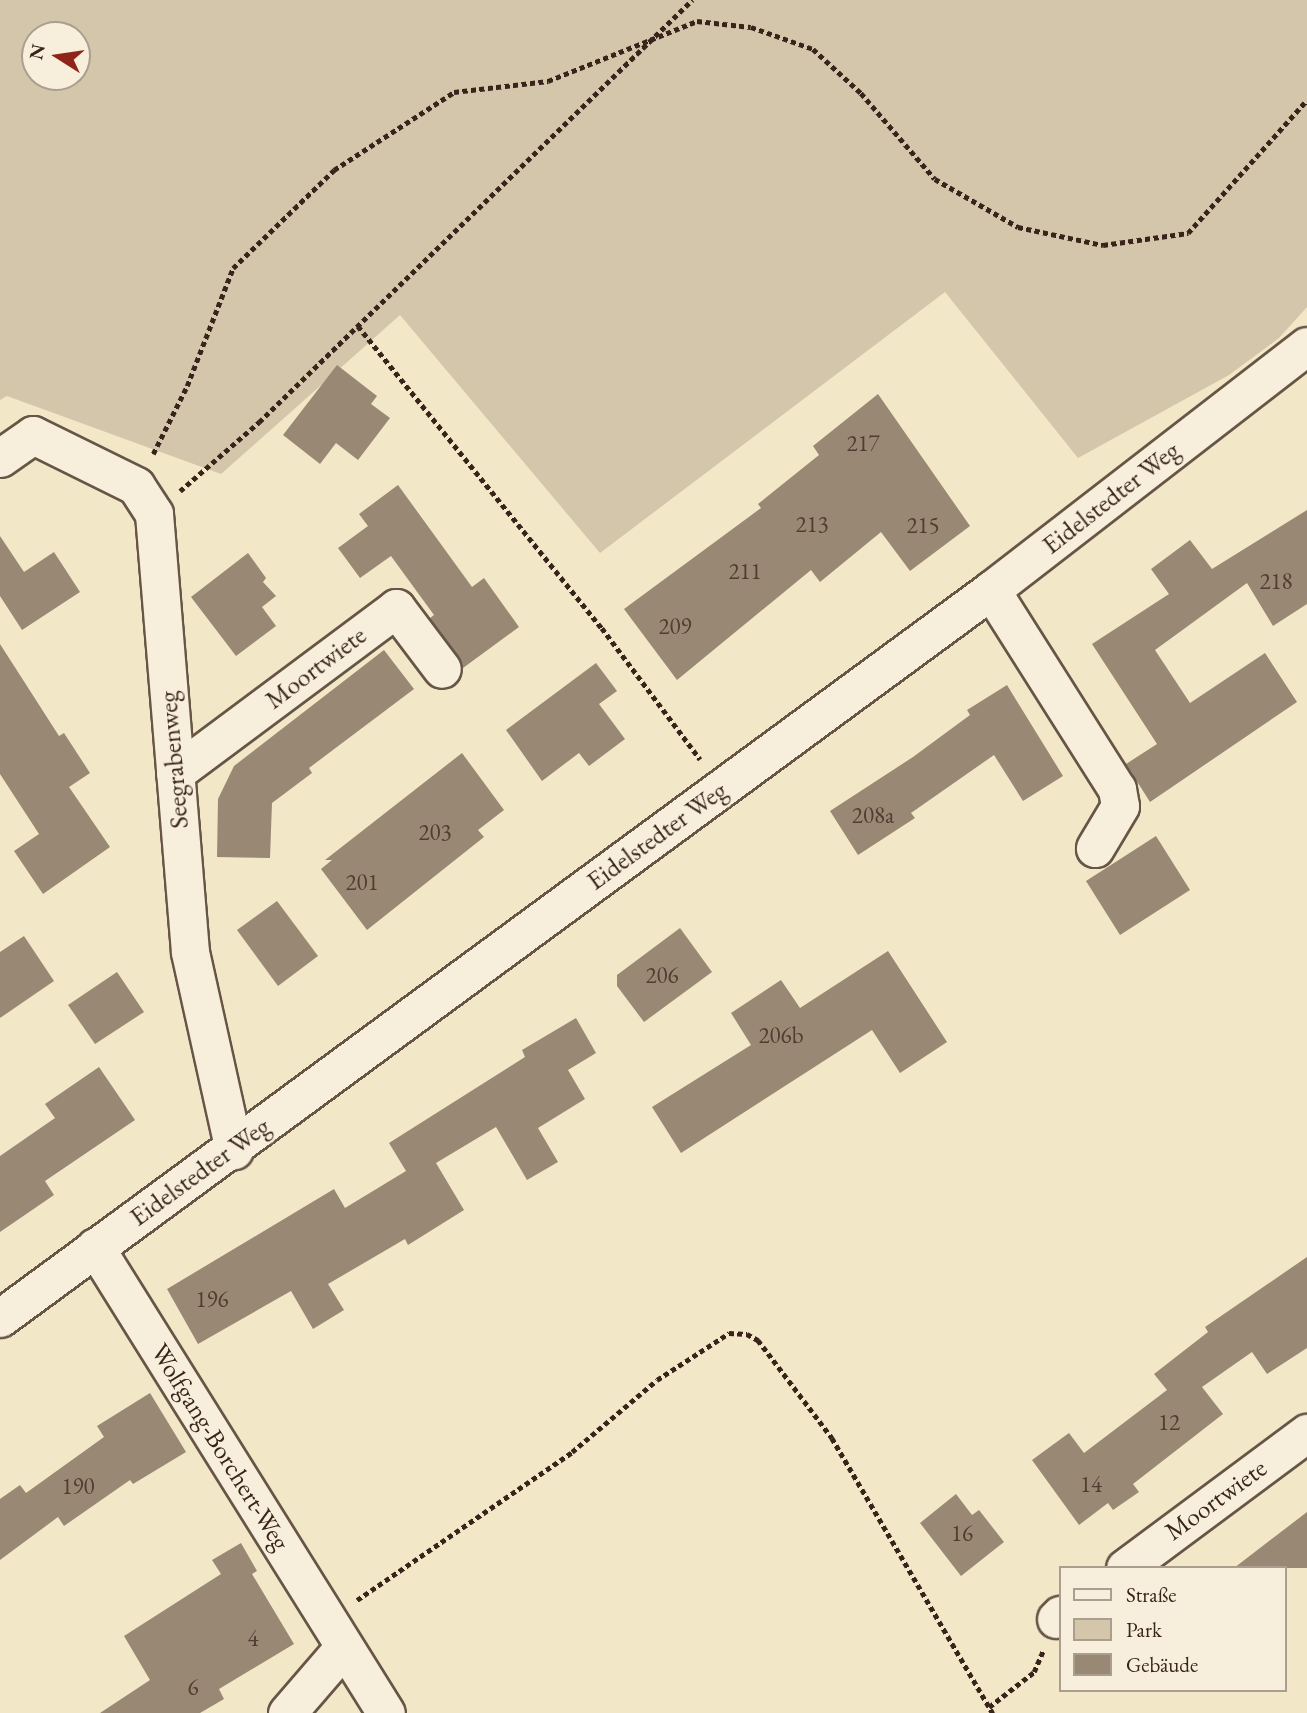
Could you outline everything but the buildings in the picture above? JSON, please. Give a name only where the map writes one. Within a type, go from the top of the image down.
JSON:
[{"type":"street","name":"Eidelstedter Weg","points":[[0,1318],[95,1247],[234,1150],[991,590],[1307,346]]},
{"type":"street","points":[[0,458],[33,435],[145,500]]},
{"type":"street","name":"Seegrabenweg","points":[[145,500],[190,952],[234,1150]]},
{"type":"street","points":[[991,590],[1117,789],[1120,806],[1095,848]]},
{"type":"street","name":"Moortwiete","points":[[174,773],[396,608],[442,669]]},
{"type":"street","name":"Wolfgang-Borchert-Weg","points":[[95,1247],[386,1713]]},
{"type":"street","name":"Moortwiete","points":[[1128,1566],[1307,1433]]},
{"type":"street","points":[[287,1713],[335,1634]]},
{"type":"path","points":[[145,500],[358,326],[646,41],[692,0]]},
{"type":"path","points":[[145,500],[233,268],[334,170],[454,92],[548,81],[697,21],[751,27],[813,49],[862,93],[935,179],[1018,227],[1103,245],[1188,233],[1307,100]]},
{"type":"path","points":[[358,326],[602,628],[723,789]]},
{"type":"path","points":[[335,1634],[572,1452],[657,1380],[729,1333],[747,1334],[758,1340],[832,1438],[993,1713]]},
{"type":"path","points":[[989,1707],[1034,1672],[1058,1617]]},
{"type":"green space","points":[[0,0],[1307,0],[1307,307],[1279,338],[1229,375],[1078,458],[945,292],[600,553],[400,315],[221,474],[7,396],[0,400]]}]
